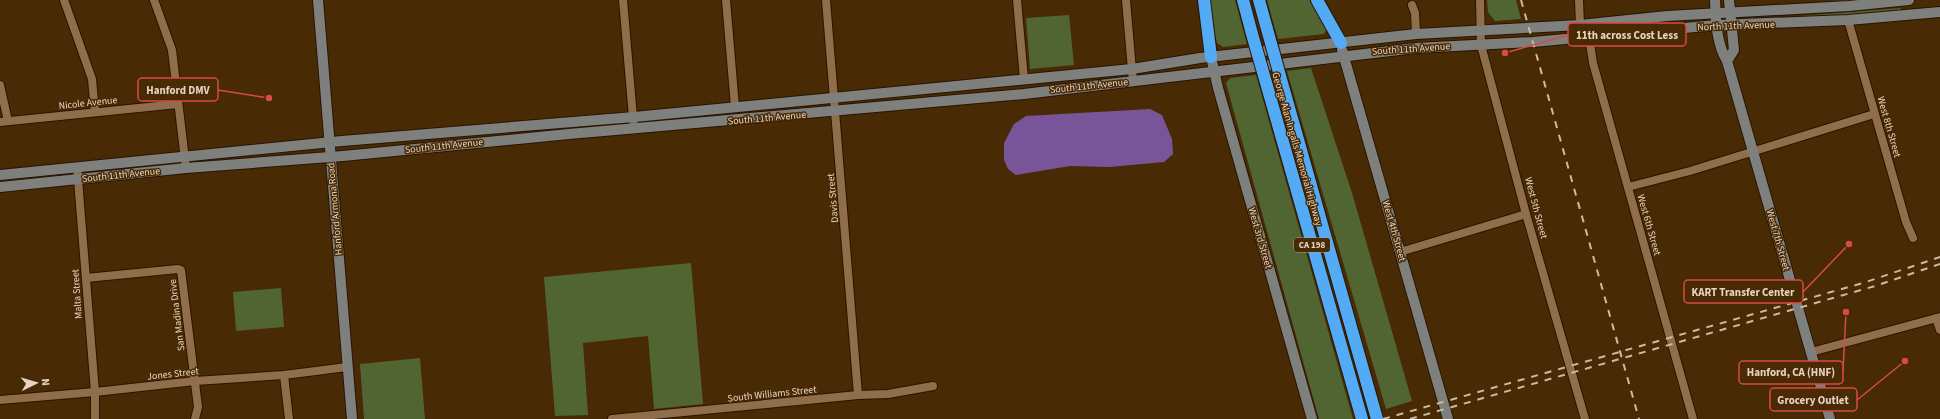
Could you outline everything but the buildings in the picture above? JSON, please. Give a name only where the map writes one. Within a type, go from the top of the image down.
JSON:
[{"type":"highway","points":[[1204,0],[1211,57]]},
{"type":"highway","name":"George Alan Ingalls Memorial Highway","points":[[1242,0],[1362,419]]},
{"type":"highway","name":"George Alan Ingalls Memorial Highway","points":[[1259,0],[1377,419]]},
{"type":"highway","points":[[1317,0],[1341,43]]},
{"type":"main road","name":"Hanford Armona Road","points":[[318,0],[352,419]]},
{"type":"main road","name":"West 7th Street","points":[[1715,0],[1717,25],[1722,52],[1728,61],[1830,419]]},
{"type":"main road","points":[[1728,61],[1734,50],[1729,0]]},
{"type":"main road","name":"North 11th Avenue","points":[[1529,28],[1580,25],[1716,12],[1909,0]]},
{"type":"main road","name":"North 11th Avenue","points":[[1538,41],[1717,25],[1731,26],[1848,20],[1940,12]]},
{"type":"main road","points":[[1589,37],[1589,33],[1593,29],[1640,26],[1652,18]]},
{"type":"main road","points":[[1538,41],[1545,35],[1571,33],[1578,30],[1580,25]]},
{"type":"main road","name":"South 11th Avenue","points":[[0,175],[330,142],[634,117],[735,106],[1132,69],[1211,57],[1416,34],[1529,28]]},
{"type":"main road","name":"South 11th Avenue","points":[[0,187],[186,168],[330,157],[1024,94],[1416,48],[1538,41]]},
{"type":"main road","name":"West 4th Street","points":[[1341,43],[1343,56],[1448,419]]},
{"type":"main road","name":"West 3rd Street","points":[[1211,57],[1312,419]]},
{"type":"street","points":[[64,0],[92,78],[95,112]]},
{"type":"street","points":[[154,0],[172,50],[186,168]]},
{"type":"street","points":[[623,0],[634,129]]},
{"type":"street","points":[[726,0],[735,106]]},
{"type":"street","name":"Davis Street","points":[[826,0],[858,395]]},
{"type":"street","points":[[1017,0],[1024,79]]},
{"type":"street","points":[[1126,0],[1133,82]]},
{"type":"street","name":"West 5th Street","points":[[1480,0],[1481,45],[1526,214],[1585,419]]},
{"type":"street","points":[[1578,0],[1580,25]]},
{"type":"street","points":[[1412,5],[1415,13],[1416,34]]},
{"type":"street","name":"West 8th Street","points":[[1848,20],[1906,222],[1913,238]]},
{"type":"street","name":"West 6th Street","points":[[1589,37],[1593,63],[1693,419]]},
{"type":"street","points":[[0,85],[4,121]]},
{"type":"street","name":"Nicole Avenue","points":[[4,121],[178,104]]},
{"type":"street","points":[[1628,187],[1874,114]]},
{"type":"street","name":"Malta Street","points":[[77,167],[95,392],[95,419]]},
{"type":"street","points":[[1400,252],[1526,214]]},
{"type":"street","name":"San Madina Drive","points":[[86,278],[159,270],[181,270],[195,381]]},
{"type":"street","points":[[1811,352],[1938,317],[1940,330]]},
{"type":"street","name":"Jones Street","points":[[0,400],[95,392],[195,381],[284,375],[347,367]]},
{"type":"street","points":[[284,375],[289,419]]},
{"type":"street","points":[[195,381],[198,407],[195,419]]},
{"type":"street","name":"South Williams Street","points":[[612,419],[858,395],[888,394],[933,386]]},
{"type":"green space","points":[[1208,0],[1235,0],[1247,44],[1223,47],[1217,43]]},
{"type":"green space","points":[[1267,0],[1312,0],[1327,29],[1324,34],[1278,39]]},
{"type":"green space","points":[[1487,0],[1516,0],[1521,19],[1495,21],[1488,12]]},
{"type":"green space","points":[[1901,8],[1900,10],[1873,14],[1787,20],[1786,17]]},
{"type":"green space","points":[[1069,15],[1074,65],[1030,69],[1026,18]]},
{"type":"green space","points":[[1311,68],[1352,193],[1412,401],[1386,409],[1287,71]]},
{"type":"green space","points":[[1256,75],[1353,419],[1319,419],[1226,83],[1230,78]]},
{"type":"green space","points":[[691,263],[703,404],[654,409],[648,336],[583,343],[588,415],[555,416],[544,277]]},
{"type":"green space","points":[[281,288],[284,327],[236,331],[233,292]]},
{"type":"green space","points":[[420,358],[425,419],[364,419],[360,364]]},
{"type":"shaded area","points":[[1150,109],[1162,115],[1172,139],[1173,154],[1164,162],[1109,167],[1070,166],[1016,175],[1008,169],[1004,160],[1004,143],[1014,124],[1026,116]]},
{"type":"railway","points":[[1521,0],[1639,419]]},
{"type":"railway","points":[[1383,419],[1863,283],[1940,257]]},
{"type":"railway","points":[[1410,419],[1875,286],[1940,264]]},
{"type":"place","name":"11th across Cost Less","points":[[1505,53]]},
{"type":"place","name":"Hanford DMV","points":[[269,98]]},
{"type":"place","name":"KART Transfer Center","points":[[1849,244]]},
{"type":"place","name":"Hanford, CA (HNF)","points":[[1846,312]]},
{"type":"place","name":"Grocery Outlet","points":[[1905,361]]}]
